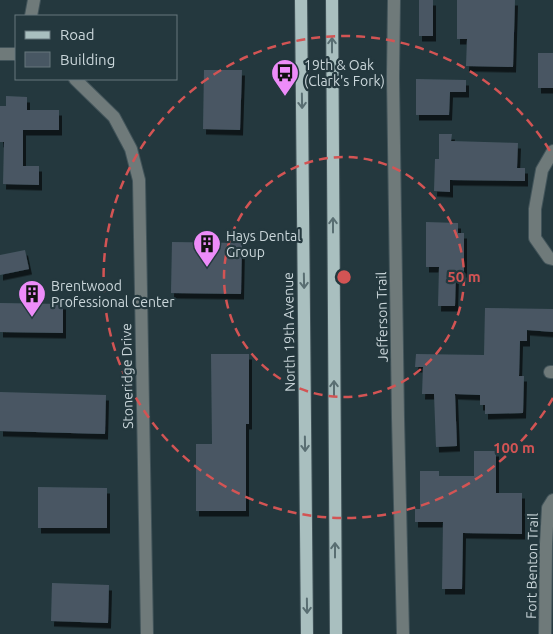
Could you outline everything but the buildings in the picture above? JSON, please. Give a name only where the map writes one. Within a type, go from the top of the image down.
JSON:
[{"type":"main road","name":"North 19th Avenue","points":[[301,0],[307,634]]},
{"type":"main road","points":[[332,0],[336,634]]},
{"type":"street","points":[[31,15],[34,0]]},
{"type":"street","name":"Jefferson Trail","points":[[394,0],[393,77],[398,418],[404,634]]},
{"type":"street","points":[[0,54],[15,54]]},
{"type":"street","name":"Stoneridge Drive","points":[[75,80],[114,117],[132,149],[139,180],[147,634]]},
{"type":"street","points":[[553,152],[542,170],[535,209],[535,238],[553,260]]},
{"type":"street","name":"Fort Benton Trail","points":[[545,634],[548,508],[553,500]]},
{"type":"place","name":"19th & Oak (Clark's Fork)","points":[[285,97]]},
{"type":"place","name":"Hays Dental Group","points":[[207,268]]},
{"type":"place","name":"Brentwood Professional Center","points":[[32,318]]}]
